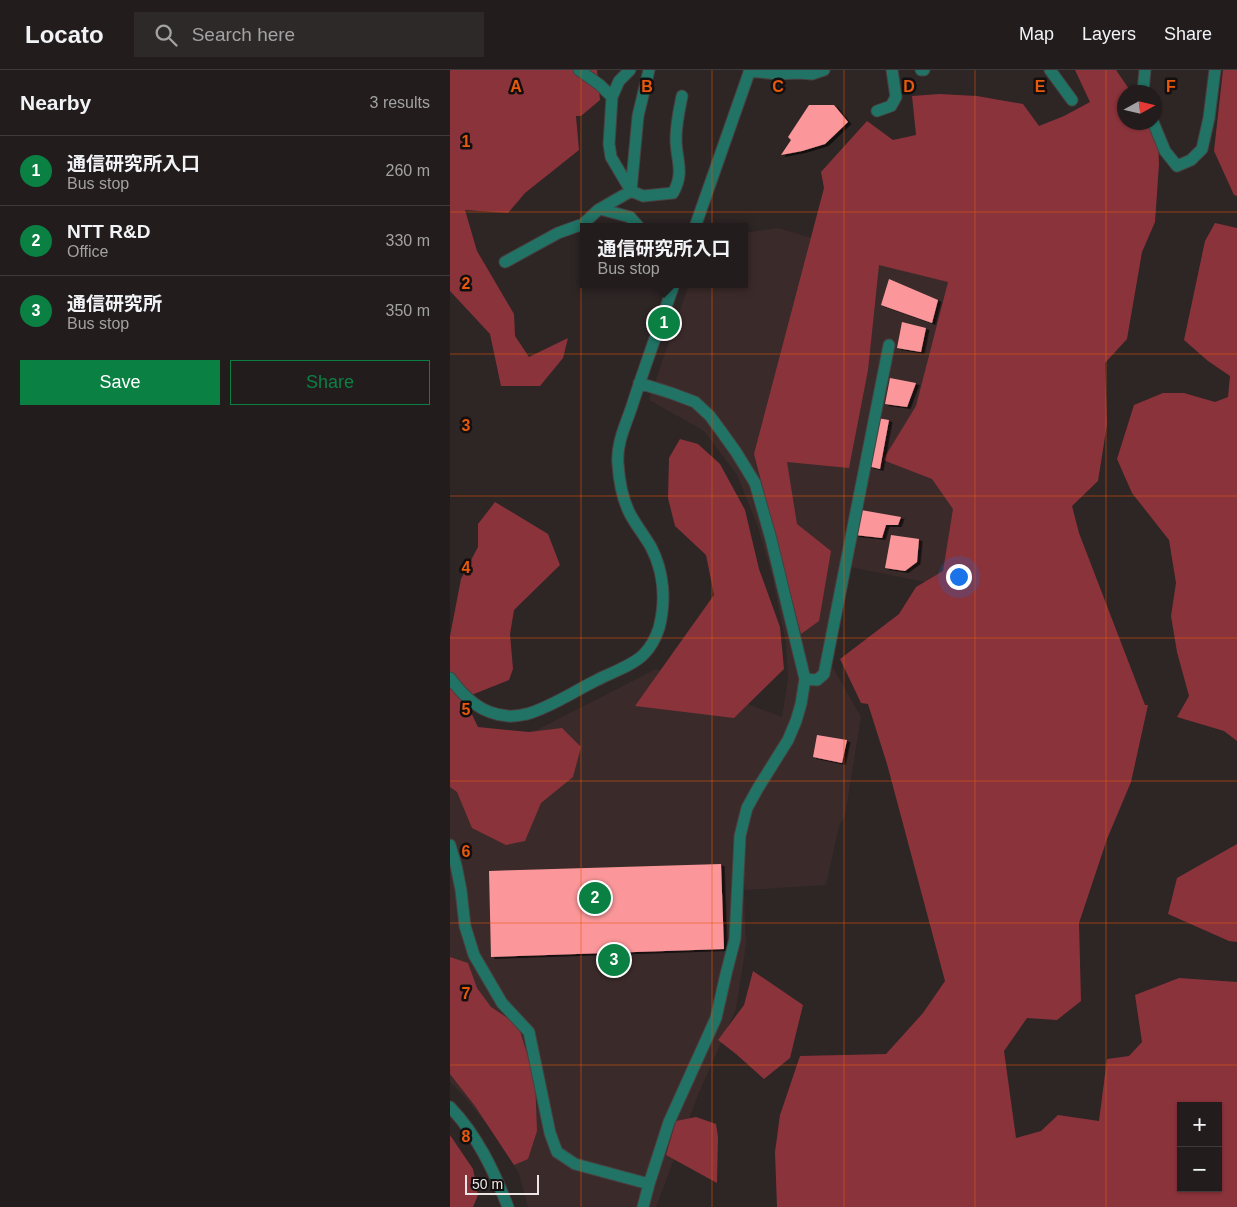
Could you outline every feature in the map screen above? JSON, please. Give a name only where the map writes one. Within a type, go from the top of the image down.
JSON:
[{"type":"street","points":[[579,70],[600,85],[612,97]]},
{"type":"street","points":[[630,70],[618,81],[612,97],[609,144],[611,157],[630,191],[643,196],[673,193],[678,184],[680,170],[676,141],[677,119],[682,96]]},
{"type":"street","points":[[630,191],[638,116],[649,70]]},
{"type":"street","points":[[696,223],[749,71],[778,74],[812,74],[824,70]]},
{"type":"street","points":[[877,111],[891,106],[896,97],[892,70]]},
{"type":"street","points":[[1050,70],[1072,100]]},
{"type":"street","points":[[1143,85],[1145,70]]},
{"type":"street","points":[[1156,130],[1165,151],[1177,166],[1190,160],[1202,149],[1209,118],[1214,70]]},
{"type":"street","points":[[584,223],[600,209],[630,191]]},
{"type":"street","points":[[600,209],[630,217],[635,223]]},
{"type":"street","points":[[506,262],[558,233],[580,225]]},
{"type":"street","points":[[450,678],[462,694],[488,712],[509,716],[526,714],[630,664],[643,655],[652,644],[662,616],[661,571],[651,548],[629,512],[622,493],[618,462],[621,440],[673,288]]},
{"type":"street","points":[[805,679],[817,680],[824,674],[889,345]]},
{"type":"street","points":[[639,383],[671,392],[695,402],[710,416],[736,452],[755,483],[788,603],[805,679],[801,704],[788,740],[747,808],[740,836],[735,939],[716,1018],[669,1122],[643,1207]]},
{"type":"street","points":[[450,845],[461,890],[465,926],[474,955],[502,1003],[529,1032],[550,1133],[557,1152],[575,1164],[649,1184]]},
{"type":"street","points":[[450,1107],[474,1138],[498,1182],[508,1207]]},
{"type":"shaded area","points":[[450,70],[597,70],[600,100],[581,116],[576,116],[579,150],[525,193],[508,213],[465,210],[477,251],[514,314],[515,336],[529,357],[568,338],[563,358],[540,386],[501,386],[490,334],[450,291]]},
{"type":"shaded area","points":[[1075,70],[1116,70],[1126,85],[1117,85],[1117,130],[1154,130],[1158,137],[1159,164],[1155,222],[1142,252],[1127,339],[1105,363],[1107,424],[1098,481],[1072,506],[1079,533],[1145,705],[1148,705],[1131,782],[1107,839],[1079,923],[1081,1001],[1057,1020],[1027,1018],[1004,1051],[1016,1138],[1041,1131],[1058,1115],[1099,1121],[1107,1059],[1129,1056],[1142,1042],[1135,995],[1179,978],[1237,982],[1237,1207],[777,1207],[775,1152],[780,1115],[800,1056],[886,1054],[923,1013],[945,981],[887,764],[868,704],[861,703],[840,659],[899,614],[916,587],[943,571],[953,509],[932,479],[883,460],[916,406],[948,282],[879,265],[868,370],[849,468],[787,462],[797,524],[831,551],[819,621],[801,634],[754,454],[824,188],[821,172],[867,121],[893,140],[916,135],[912,96],[939,94],[977,96],[1023,104],[1039,126],[1064,116],[1090,102]]},
{"type":"shaded area","points":[[1223,70],[1237,70],[1237,196],[1234,195],[1214,151]]},
{"type":"shaded area","points":[[1215,223],[1237,228],[1237,741],[1224,731],[1177,717],[1189,696],[1177,652],[1171,616],[1176,583],[1169,540],[1132,493],[1117,459],[1134,405],[1163,393],[1184,393],[1215,402],[1228,397],[1230,376],[1208,361],[1184,340],[1205,241]]},
{"type":"shaded area","points":[[778,228],[965,283],[943,471],[971,525],[950,587],[850,567],[832,666],[861,717],[845,816],[839,826],[826,885],[744,890],[746,945],[736,1009],[698,1095],[656,1207],[528,1207],[519,1174],[500,1141],[464,1096],[450,1082],[450,705],[468,723],[490,732],[523,737],[656,669],[782,717],[788,679],[786,643],[772,576],[757,524],[737,475],[704,431],[649,400],[688,288],[748,288],[748,232]]},
{"type":"shaded area","points":[[680,439],[698,444],[720,464],[745,510],[759,569],[780,627],[784,669],[734,718],[635,706],[714,595],[706,555],[675,526],[668,498],[669,458]]},
{"type":"shaded area","points":[[495,502],[548,534],[560,565],[514,610],[510,634],[513,669],[509,680],[464,698],[478,727],[529,732],[562,728],[581,747],[573,777],[541,803],[525,841],[506,845],[472,828],[457,792],[450,787],[450,636],[461,579],[478,547],[478,524]]},
{"type":"shaded area","points":[[1237,844],[1237,942],[1229,941],[1168,914],[1177,878]]},
{"type":"shaded area","points":[[450,957],[468,963],[477,988],[491,1007],[518,1025],[535,1079],[537,1131],[528,1159],[514,1165],[475,1106],[450,1074]]},
{"type":"shaded area","points":[[753,971],[803,1005],[790,1058],[764,1079],[718,1040],[744,1005]]},
{"type":"shaded area","points":[[696,1117],[716,1124],[718,1137],[717,1183],[666,1155],[676,1121]]},
{"type":"shaded area","points":[[450,1135],[473,1169],[478,1195],[473,1207],[450,1207]]},
{"type":"building","points":[[809,105],[834,105],[848,122],[825,144],[781,155],[791,140],[788,137]]},
{"type":"building","points":[[889,279],[938,300],[932,323],[881,305]]},
{"type":"building","points":[[902,322],[926,328],[921,352],[897,348]]},
{"type":"building","points":[[890,378],[916,383],[907,407],[885,404]]},
{"type":"building","points":[[877,418],[889,420],[880,469],[868,466]]},
{"type":"building","points":[[861,510],[901,517],[898,525],[886,525],[882,538],[855,535]]},
{"type":"building","points":[[891,535],[919,539],[917,562],[905,571],[885,568]]},
{"type":"building","points":[[817,735],[847,740],[842,763],[813,757]]},
{"type":"building","points":[[721,864],[724,949],[491,957],[489,871]]},
{"type":"place","name":"通信研究所入口","points":[[664,323]]},
{"type":"place","name":"NTT R&D","points":[[595,898]]},
{"type":"place","name":"通信研究所","points":[[614,960]]}]
